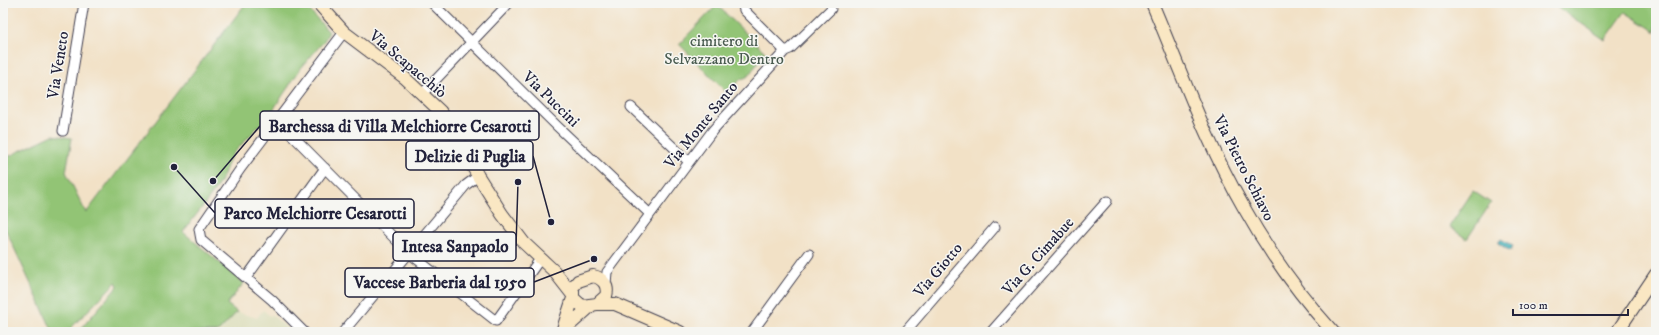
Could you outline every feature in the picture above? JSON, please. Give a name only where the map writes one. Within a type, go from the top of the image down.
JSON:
[{"type":"street","name":"Via Veneto","points":[[63,131],[84,3]]},
{"type":"street","name":"Via Scapacchiò","points":[[318,3],[344,32],[423,93],[449,123],[478,176],[506,220],[524,243],[554,270],[573,296]]},
{"type":"street","name":"Via Puccini","points":[[432,3],[650,214]]},
{"type":"street","points":[[423,93],[509,3]]},
{"type":"street","points":[[742,3],[744,10],[785,51]]},
{"type":"street","name":"Via Pietro Schiavo","points":[[1152,3],[1217,155],[1242,205],[1265,244],[1293,284],[1333,332]]},
{"type":"street","name":"Via Monte Santo","points":[[604,280],[650,214],[713,130],[785,51],[790,49],[831,9]]},
{"type":"street","points":[[304,332],[246,278],[201,240],[198,229],[241,168],[344,32]]},
{"type":"street","points":[[631,107],[689,162]]},
{"type":"street","points":[[278,121],[409,253],[496,321],[540,259]]},
{"type":"street","points":[[246,278],[325,168]]},
{"type":"street","points":[[344,332],[466,185],[478,176]]},
{"type":"street","name":"Via G. Cimabue","points":[[991,332],[1107,201]]},
{"type":"street","name":"Via Giotto","points":[[905,332],[995,227]]},
{"type":"street","points":[[752,332],[809,254]]},
{"type":"street","name":"Via Scapacchiò","points":[[554,270],[582,279]]},
{"type":"street","points":[[1617,332],[1656,274]]},
{"type":"street","points":[[562,332],[573,296],[573,287],[582,279],[604,280]]},
{"type":"street","points":[[604,280],[615,304]]},
{"type":"street","points":[[562,332],[594,305],[604,299],[604,280]]},
{"type":"street","points":[[573,296],[582,306],[615,304],[680,332]]},
{"type":"shaded area","points":[[263,310],[270,316],[272,315],[291,332],[218,332],[237,312],[257,318]]},
{"type":"green space","points":[[246,3],[303,3],[329,32],[324,41],[301,68],[271,113],[231,156],[224,174],[215,189],[183,232],[244,283],[227,304],[237,312],[218,332],[78,332],[118,286],[116,282],[67,332],[53,332],[3,224],[3,159],[53,135],[72,138],[66,172],[86,213]]},
{"type":"green space","points":[[1552,3],[1656,3],[1656,32],[1625,12],[1605,40]]},
{"type":"green space","name":"cimitero di Selvazzano Dentro","points":[[717,5],[766,53],[747,77],[741,79],[727,93],[679,44]]},
{"type":"green space","points":[[1473,191],[1491,203],[1467,239],[1449,227]]},
{"type":"water","points":[[1501,239],[1513,246],[1510,251],[1498,243]]},
{"type":"place","name":"Parco Melchiorre Cesarotti","points":[[174,167]]},
{"type":"place","name":"Barchessa di Villa Melchiorre Cesarotti","points":[[213,181]]},
{"type":"place","name":"Intesa Sanpaolo","points":[[518,182]]},
{"type":"place","name":"Delizie di Puglia","points":[[551,222]]},
{"type":"place","name":"Vaccese Barberia dal 1950","points":[[594,259]]}]
